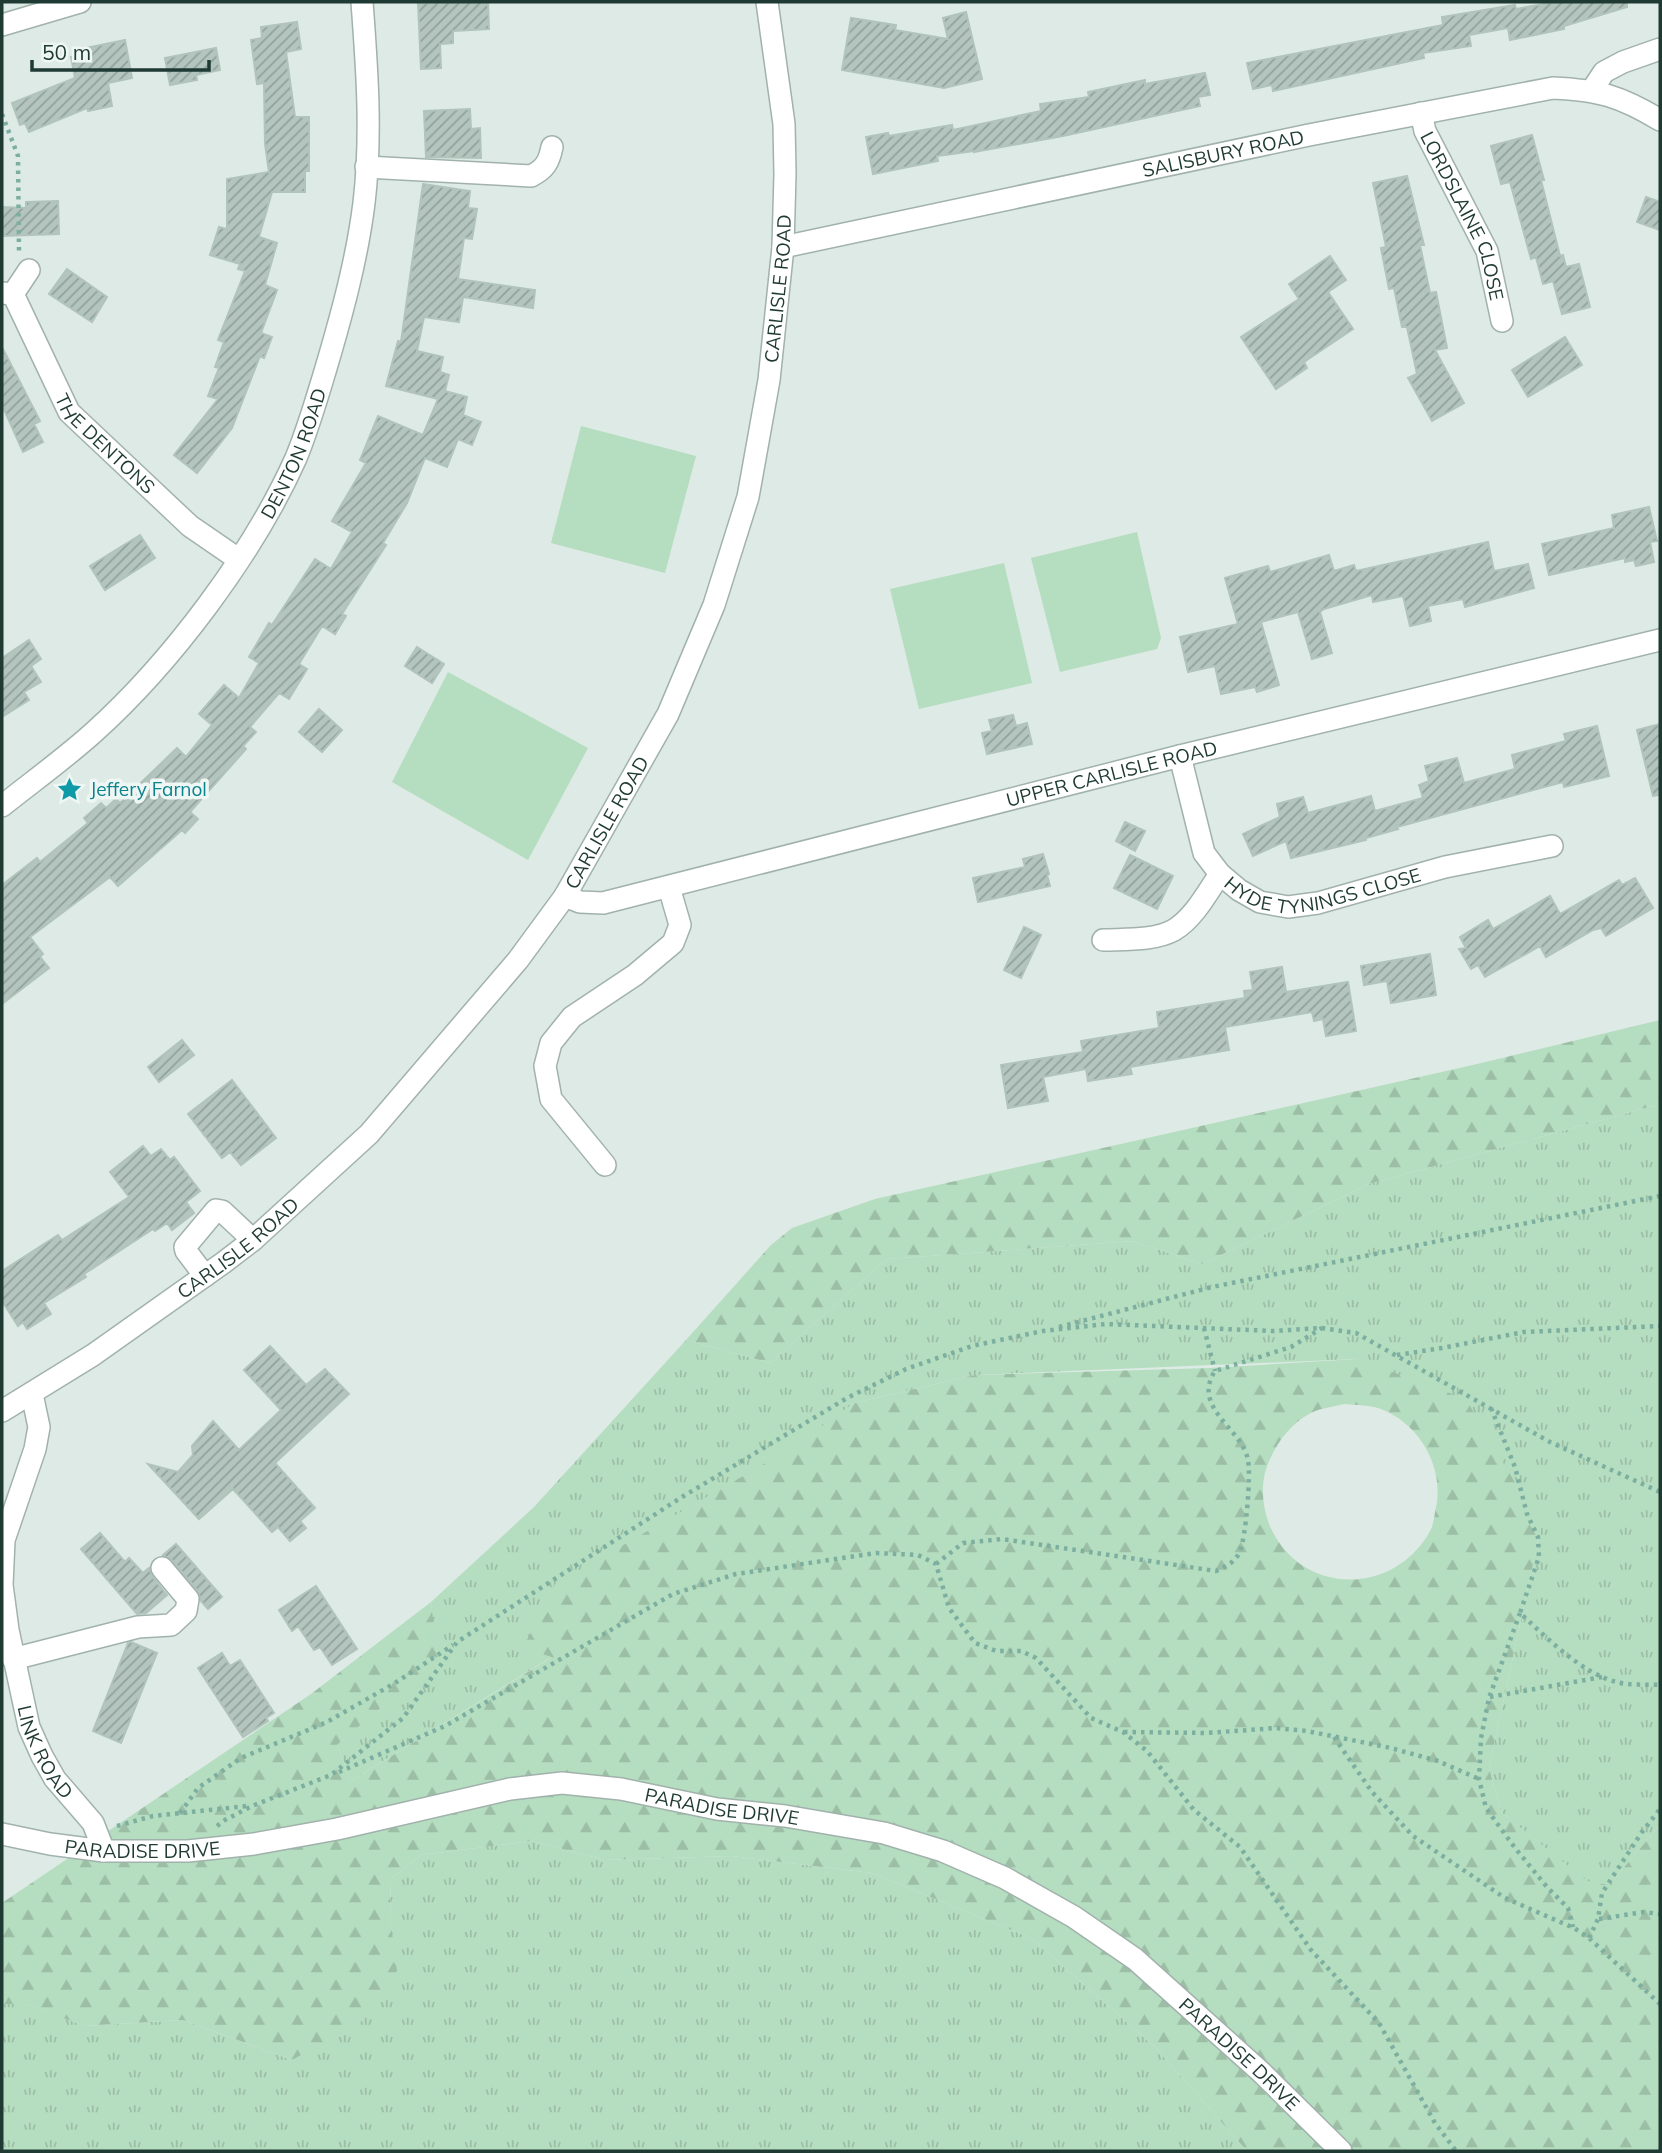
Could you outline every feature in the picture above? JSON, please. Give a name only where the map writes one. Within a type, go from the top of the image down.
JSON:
[{"type":"street","points":[[2,25],[42,7],[80,2]]},
{"type":"street","name":"DENTON ROAD","points":[[2,806],[93,733],[153,672],[203,611],[239,559],[270,508],[296,457],[318,395],[354,260],[364,202],[368,77],[362,2]]},
{"type":"street","name":"CARLISLE ROAD","points":[[2,1411],[93,1355],[253,1240],[369,1134],[518,960],[565,896],[668,714],[714,605],[748,497],[769,380],[783,247],[784,124],[767,2]]},
{"type":"street","points":[[1592,90],[1604,72],[1660,49]]},
{"type":"street","name":"SALISBURY ROAD","points":[[783,247],[1309,135],[1553,88],[1592,90],[1619,98],[1660,120]]},
{"type":"street","name":"LORDSLAINE CLOSE","points":[[1422,113],[1425,131],[1487,251],[1502,321]]},
{"type":"street","points":[[366,167],[531,176],[541,171],[549,161],[552,147]]},
{"type":"street","name":"THE DENTONS","points":[[29,270],[7,293],[69,412],[190,526],[239,559]]},
{"type":"street","name":"UPPER CARLISLE ROAD","points":[[565,896],[580,902],[603,903],[1180,756],[1660,640]]},
{"type":"street","name":"HYDE TYNINGS CLOSE","points":[[1180,756],[1205,853],[1220,874],[1239,890],[1260,902],[1289,907],[1318,903],[1445,867],[1552,846]]},
{"type":"street","points":[[1103,940],[1148,937],[1174,930],[1196,909],[1220,874]]},
{"type":"street","points":[[605,1165],[551,1099],[545,1066],[551,1043],[572,1017],[635,975],[673,943],[680,925],[669,887]]},
{"type":"street","points":[[205,1276],[185,1247],[216,1210],[222,1211],[253,1240]]},
{"type":"street","name":"LINK ROAD","points":[[32,1394],[39,1427],[37,1438],[4,1540],[2,1585],[13,1659],[29,1727],[41,1756],[55,1779],[93,1823],[100,1841]]},
{"type":"street","points":[[13,1659],[138,1628],[172,1625],[187,1611],[188,1599],[162,1569]]},
{"type":"street","name":"PARADISE DRIVE","points":[[2,1835],[50,1844],[100,1841],[188,1851],[254,1844],[337,1829],[510,1789],[562,1783],[621,1789],[717,1809],[785,1816],[884,1833],[943,1851],[1005,1878],[1074,1917],[1135,1959],[1261,2071],[1340,2151]]},
{"type":"path","points":[[2,114],[18,156],[19,259],[29,270]]},
{"type":"path","points":[[180,1813],[198,1788],[241,1758],[327,1722],[394,1683],[681,1496],[846,1398],[919,1364],[972,1346],[1044,1331],[1212,1287],[1660,1196]]},
{"type":"path","points":[[1044,1331],[1106,1324],[1273,1331],[1322,1328],[1356,1333],[1550,1442],[1660,1492]]},
{"type":"path","points":[[1396,1355],[1443,1349],[1524,1332],[1660,1326]]},
{"type":"path","points":[[1204,1328],[1215,1371]]},
{"type":"path","points":[[936,1564],[963,1543],[1002,1539],[1216,1571],[1229,1565],[1240,1552],[1249,1496],[1248,1459],[1237,1438],[1220,1419],[1212,1403],[1209,1381],[1215,1371],[1291,1347],[1322,1328]]},
{"type":"path","points":[[1491,1408],[1515,1468],[1527,1514],[1538,1537],[1539,1557],[1489,1698],[1481,1738],[1479,1779],[1486,1808],[1523,1858],[1568,1908],[1574,1928]]},
{"type":"path","points":[[215,1828],[252,1805],[331,1776],[445,1726],[673,1594],[736,1574],[876,1553],[918,1555],[936,1564],[949,1608],[975,1643],[996,1651],[1021,1651],[1036,1658],[1091,1718],[1123,1732],[1147,1751],[1194,1810],[1240,1847],[1311,1950],[1379,2023],[1436,2123],[1456,2151]]},
{"type":"path","points":[[1520,1613],[1543,1635],[1590,1671],[1617,1682],[1660,1685]]},
{"type":"path","points":[[331,1776],[403,1718],[457,1642]]},
{"type":"path","points":[[1489,1698],[1603,1676]]},
{"type":"path","points":[[1123,1732],[1207,1733],[1276,1728],[1307,1731],[1391,1748],[1438,1761],[1479,1779]]},
{"type":"path","points":[[1334,1737],[1372,1792],[1413,1836],[1505,1898],[1574,1928],[1589,1938],[1660,2004]]},
{"type":"path","points":[[100,1841],[153,1816],[252,1805]]},
{"type":"path","points":[[1589,1938],[1598,1919],[1602,1893],[1660,1809]]},
{"type":"path","points":[[1598,1919],[1644,1912],[1660,1914]]},
{"type":"green space","points":[[581,426],[696,456],[665,573],[551,543]]},
{"type":"green space","points":[[1137,532],[1161,638],[1157,649],[1060,672],[1031,558]]},
{"type":"green space","points":[[1004,563],[1032,683],[919,709],[890,589]]},
{"type":"green space","points":[[448,672],[588,748],[528,860],[392,782]]},
{"type":"green space","points":[[1660,1020],[1660,1104],[1369,1184],[1202,1264],[1133,1241],[887,1259],[770,1363],[686,1340],[771,1245],[792,1228],[875,1199],[1473,1065]]},
{"type":"green space","points":[[1660,1104],[1660,1825],[1609,1885],[1587,1882],[1501,1812],[1489,1768],[1541,1527],[1357,1359],[975,1375],[854,1403],[524,1648],[553,1656],[351,1781],[337,1745],[437,1659],[431,1602],[534,1507],[686,1340],[770,1363],[887,1259],[1133,1241],[1202,1264],[1369,1184]]},
{"type":"green space","points":[[1357,1359],[1466,1399],[1541,1527],[1489,1768],[1501,1812],[1587,1881],[1609,1885],[1660,1825],[1660,2151],[1247,2151],[1156,2048],[1031,1938],[872,1873],[732,1856],[605,1860],[531,1841],[421,1855],[391,1879],[390,1916],[397,1971],[362,2021],[292,2060],[183,2020],[84,2026],[27,2004],[2,2004],[2,1903],[311,1694],[431,1602],[438,1659],[337,1745],[351,1781],[552,1657],[523,1648],[554,1585],[795,1446],[854,1403],[975,1375],[1210,1368]],"holes":[[[1344,1404],[1381,1409],[1408,1426],[1428,1451],[1434,1466],[1438,1496],[1429,1533],[1412,1554],[1392,1569],[1369,1577],[1346,1580],[1322,1575],[1301,1564],[1283,1547],[1269,1524],[1263,1490],[1267,1465],[1291,1428],[1313,1412]]]},
{"type":"green space","points":[[531,1841],[605,1860],[732,1856],[872,1873],[1031,1938],[1156,2048],[1247,2151],[2,2151],[2,2004],[27,2004],[85,2026],[183,2020],[292,2060],[396,1971],[390,1916],[391,1879],[421,1855]]},
{"type":"building","points":[[488,2],[489,29],[453,31],[453,43],[440,44],[441,68],[421,69],[418,3]]},
{"type":"building","points":[[1554,2],[1627,2],[1627,7],[1564,26],[1564,29],[1510,40],[1508,28],[1469,35],[1471,46],[1423,53],[1424,58],[1273,91],[1272,85],[1253,89],[1247,63],[1443,25],[1442,17],[1515,5],[1516,9]]},
{"type":"building","points":[[966,12],[982,79],[944,88],[842,70],[851,18],[896,25],[895,30],[948,39],[943,18]]},
{"type":"building","points":[[297,22],[301,49],[286,52],[295,117],[309,117],[309,171],[305,171],[305,192],[272,192],[259,237],[277,243],[265,285],[277,290],[261,333],[272,337],[264,358],[260,356],[232,428],[197,473],[174,455],[218,399],[208,396],[219,368],[215,367],[224,342],[218,340],[245,271],[238,269],[240,264],[210,255],[219,227],[227,229],[227,179],[269,172],[265,144],[264,83],[257,84],[251,40],[262,38],[261,27]]},
{"type":"building","points":[[125,40],[132,78],[108,83],[112,106],[88,111],[87,108],[29,132],[25,123],[20,125],[12,103],[75,78],[71,57],[82,55],[81,49]]},
{"type":"building","points":[[216,48],[220,70],[196,75],[197,80],[170,85],[165,58]]},
{"type":"building","points":[[1205,73],[1210,95],[1198,97],[1200,106],[1063,136],[937,156],[938,161],[873,174],[866,137],[888,133],[889,136],[952,125],[953,130],[1041,111],[1040,104],[1089,97],[1088,92],[1145,80],[1145,84]]},
{"type":"building","points":[[470,109],[471,129],[480,128],[481,158],[426,157],[424,111]]},
{"type":"building","points":[[1532,135],[1560,256],[1563,255],[1566,267],[1579,264],[1590,307],[1562,314],[1553,281],[1543,284],[1536,257],[1531,259],[1510,182],[1501,184],[1491,146]]},
{"type":"building","points":[[1407,176],[1424,245],[1420,245],[1430,293],[1436,292],[1447,348],[1435,350],[1464,403],[1432,421],[1408,378],[1417,374],[1407,327],[1402,327],[1394,288],[1389,289],[1381,248],[1386,247],[1373,183]]},
{"type":"building","points":[[423,184],[470,191],[468,208],[477,209],[472,239],[464,238],[458,279],[535,290],[533,308],[463,297],[459,322],[424,317],[417,351],[443,357],[440,372],[449,375],[445,391],[467,397],[463,415],[481,422],[472,445],[458,439],[447,467],[425,458],[407,503],[383,543],[386,545],[342,614],[346,616],[335,634],[322,626],[299,664],[307,669],[289,699],[279,693],[250,727],[256,732],[243,746],[246,749],[190,812],[198,819],[185,833],[182,830],[118,886],[110,877],[30,937],[43,954],[40,957],[49,968],[2,1004],[2,885],[37,858],[40,862],[88,823],[84,818],[101,803],[106,808],[116,799],[120,803],[177,748],[186,757],[212,725],[199,714],[224,685],[239,698],[259,663],[249,657],[269,623],[272,625],[315,559],[331,569],[352,532],[332,521],[366,463],[360,460],[378,416],[423,435],[438,399],[386,386],[398,341],[401,342]]},
{"type":"building","points":[[1646,197],[1660,202],[1660,230],[1637,222]]},
{"type":"building","points":[[58,201],[59,234],[2,236],[2,207],[26,208],[26,202]]},
{"type":"building","points":[[1330,256],[1346,280],[1328,292],[1353,329],[1304,362],[1307,368],[1276,389],[1241,337],[1299,299],[1289,284]]},
{"type":"building","points":[[67,269],[107,297],[92,322],[49,294]]},
{"type":"building","points":[[1565,337],[1582,365],[1528,397],[1512,370]]},
{"type":"building","points":[[2,347],[40,421],[34,424],[43,442],[23,452],[2,405]]},
{"type":"building","points":[[1649,507],[1657,541],[1650,542],[1654,562],[1636,566],[1634,560],[1625,562],[1625,558],[1549,575],[1542,544],[1614,528],[1612,515]]},
{"type":"building","points":[[140,535],[155,558],[105,590],[90,566]]},
{"type":"building","points":[[1488,542],[1494,571],[1528,564],[1534,588],[1465,607],[1463,599],[1428,606],[1431,621],[1410,626],[1403,596],[1373,602],[1372,595],[1324,609],[1320,612],[1332,653],[1312,659],[1298,612],[1261,622],[1279,685],[1257,692],[1255,687],[1221,694],[1215,666],[1188,672],[1180,637],[1238,624],[1225,578],[1268,566],[1270,572],[1329,555],[1334,571],[1354,565],[1356,571]]},
{"type":"building","points":[[29,640],[41,659],[31,666],[41,682],[24,692],[29,700],[2,717],[2,658]]},
{"type":"building","points":[[417,647],[444,664],[432,683],[405,666]]},
{"type":"building","points":[[319,709],[342,730],[322,752],[299,732]]},
{"type":"building","points":[[1013,715],[1016,726],[1027,723],[1032,744],[987,754],[982,733],[992,731],[989,720]]},
{"type":"building","points":[[1660,724],[1660,795],[1653,796],[1637,730]]},
{"type":"building","points":[[1597,726],[1609,776],[1564,787],[1563,782],[1397,827],[1398,829],[1366,840],[1291,858],[1286,841],[1253,856],[1243,834],[1280,817],[1277,804],[1303,797],[1308,813],[1371,796],[1375,811],[1423,798],[1419,785],[1429,781],[1425,766],[1457,758],[1464,783],[1515,769],[1512,755],[1566,741],[1564,734]]},
{"type":"building","points":[[1125,822],[1145,831],[1135,851],[1116,841]]},
{"type":"building","points":[[1043,854],[1050,886],[978,902],[973,878],[1025,867],[1023,859]]},
{"type":"building","points":[[1130,855],[1173,876],[1157,909],[1114,888]]},
{"type":"building","points":[[1635,878],[1653,908],[1606,936],[1601,928],[1593,930],[1546,957],[1540,946],[1485,977],[1478,965],[1471,969],[1459,949],[1466,948],[1460,937],[1488,920],[1493,929],[1550,896],[1560,914],[1619,880],[1622,885]]},
{"type":"building","points":[[1024,927],[1041,935],[1021,978],[1004,970]]},
{"type":"building","points":[[1430,954],[1436,995],[1391,1003],[1387,981],[1364,985],[1361,966]]},
{"type":"building","points":[[1282,967],[1286,992],[1348,982],[1356,1031],[1326,1036],[1323,1019],[1314,1021],[1312,1012],[1225,1027],[1229,1050],[1130,1067],[1132,1074],[1088,1081],[1086,1069],[1043,1077],[1048,1101],[1008,1108],[1001,1065],[1083,1052],[1081,1041],[1159,1028],[1157,1012],[1245,998],[1244,991],[1253,990],[1250,972]]},
{"type":"building","points":[[182,1040],[194,1055],[159,1082],[148,1067]]},
{"type":"building","points":[[232,1080],[276,1138],[241,1165],[230,1152],[222,1158],[188,1114]]},
{"type":"building","points":[[143,1146],[151,1156],[161,1149],[170,1160],[174,1157],[200,1191],[186,1202],[194,1213],[172,1230],[167,1223],[155,1231],[153,1229],[44,1303],[51,1314],[27,1329],[23,1322],[18,1326],[2,1301],[2,1271],[58,1235],[62,1240],[129,1197],[110,1172]]},
{"type":"building","points":[[270,1346],[306,1385],[325,1369],[349,1394],[275,1463],[315,1508],[300,1521],[306,1528],[290,1541],[278,1527],[272,1532],[233,1489],[199,1519],[148,1464],[178,1472],[193,1455],[192,1446],[213,1421],[239,1450],[281,1410],[244,1370]]},
{"type":"building","points":[[100,1533],[125,1562],[129,1558],[143,1573],[149,1568],[167,1595],[146,1613],[137,1614],[81,1549]]},
{"type":"building","points":[[176,1544],[222,1597],[208,1609],[201,1601],[198,1591],[172,1560],[163,1555]]},
{"type":"building","points":[[316,1586],[357,1649],[332,1665],[320,1647],[314,1650],[298,1626],[292,1631],[279,1610]]},
{"type":"building","points":[[128,1643],[157,1653],[121,1743],[93,1731]]},
{"type":"building","points":[[222,1653],[230,1666],[240,1660],[274,1713],[266,1718],[268,1721],[243,1737],[198,1668]]},
{"type":"place","name":"Jeffery Farnol","points":[[70,789]]}]
